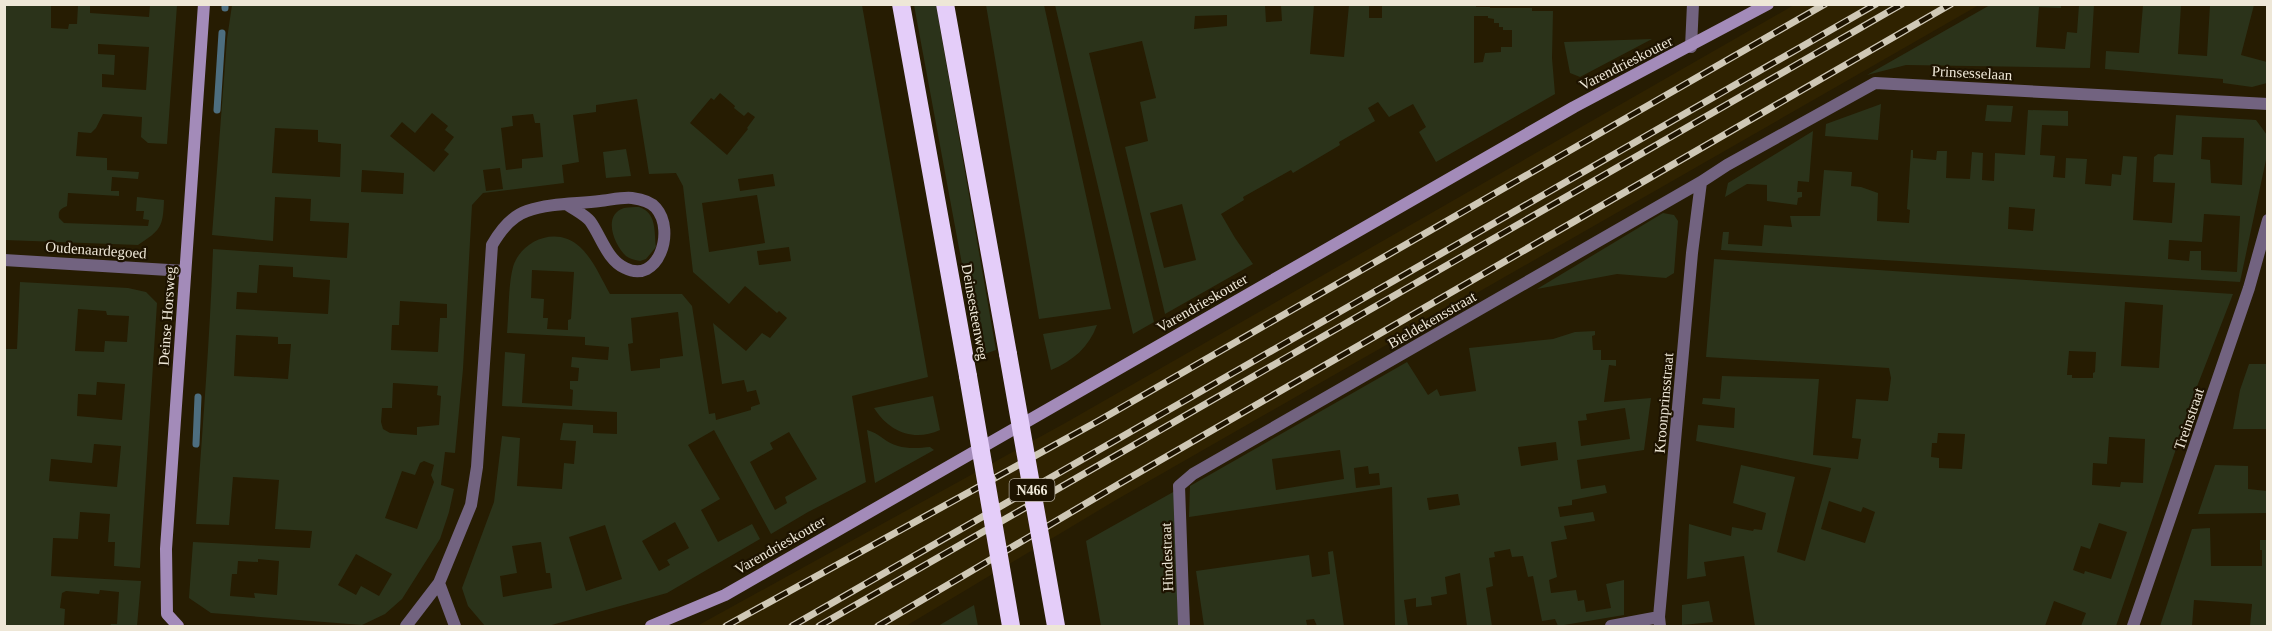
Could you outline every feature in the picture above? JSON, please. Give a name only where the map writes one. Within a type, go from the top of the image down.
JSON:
[{"type":"highway","name":"Deinsesteenweg","points":[[901,4],[1011,627]]},
{"type":"highway","name":"Deinsesteenweg","points":[[945,4],[1056,627]]},
{"type":"street","name":"Deinse Horsweg","points":[[177,626],[167,614],[166,549],[204,4]]},
{"type":"street","points":[[1691,47],[1694,4]]},
{"type":"street","name":"Varendrieskouter","points":[[651,627],[725,595],[1574,107],[1691,47],[1768,4]]},
{"type":"street","name":"Prinsesselaan","points":[[1701,182],[1727,165],[1875,83],[2268,104]]},
{"type":"street","name":"Bieldekensstraat","points":[[1179,486],[1193,474],[1701,182]]},
{"type":"street","name":"Kroonprinsstraat","points":[[1660,622],[1692,253],[1701,182]]},
{"type":"street","points":[[406,627],[439,583],[471,505],[477,467],[492,245],[505,226],[526,211],[568,204],[631,198],[651,203],[662,218],[666,241],[662,252],[656,262],[647,268],[628,270],[621,267],[601,242],[589,220],[568,204]]},
{"type":"street","name":"Treinstraat","points":[[2133,627],[2249,288],[2268,220]]},
{"type":"street","name":"Oudenaardegoed","points":[[4,260],[185,271]]},
{"type":"street","name":"Hindestraat","points":[[1179,486],[1184,627]]},
{"type":"street","points":[[439,583],[455,627]]},
{"type":"street","points":[[1611,627],[1660,622]]},
{"type":"shaded area","points":[[1794,5],[1979,5],[1116,500],[906,626],[697,626],[1067,422]]},
{"type":"green space","points":[[1476,4],[1476,7],[1532,8],[1532,11],[1553,11],[1552,58],[1555,94],[1436,162],[1419,132],[1426,127],[1413,104],[1389,117],[1378,102],[1368,108],[1375,121],[1293,173],[1291,170],[1243,197],[1244,200],[1221,214],[1253,264],[1165,314],[1125,147],[1148,141],[1140,102],[1156,98],[1142,41],[1089,53],[1154,322],[1133,334],[1055,5],[1265,5],[1266,22],[1282,21],[1281,5],[1314,5],[1310,54],[1344,57],[1349,5],[1369,5],[1369,18],[1382,18],[1382,5]],"holes":[[[1227,15],[1227,26],[1194,29],[1195,16]],[[1474,16],[1488,16],[1494,19],[1494,23],[1499,23],[1499,27],[1503,27],[1503,30],[1512,30],[1512,47],[1501,47],[1501,52],[1485,53],[1483,62],[1474,63]],[[1182,204],[1196,260],[1164,268],[1150,213]]]},
{"type":"green space","points":[[4,5],[51,5],[51,28],[68,29],[69,24],[77,24],[78,5],[90,5],[90,13],[149,17],[150,5],[177,5],[167,144],[148,143],[141,137],[142,117],[103,114],[91,133],[78,132],[76,156],[107,158],[107,170],[139,172],[138,179],[112,177],[111,191],[119,191],[119,196],[68,193],[67,206],[61,209],[59,214],[59,218],[64,223],[148,226],[149,220],[143,219],[144,211],[136,211],[137,197],[164,200],[163,216],[159,227],[138,245],[5,240]],"holes":[[[98,44],[149,47],[146,90],[102,87],[102,74],[114,75],[115,55],[98,54]]]},
{"type":"green space","points":[[232,5],[862,5],[928,377],[852,396],[866,482],[771,534],[714,430],[688,445],[720,499],[701,510],[718,542],[752,524],[760,539],[667,593],[548,626],[485,626],[468,606],[462,588],[494,502],[502,436],[520,438],[517,486],[562,489],[564,463],[574,464],[576,441],[560,440],[563,423],[593,425],[593,433],[617,434],[617,412],[502,406],[505,352],[525,354],[522,403],[572,406],[573,390],[570,389],[570,381],[578,381],[579,368],[571,367],[572,357],[608,360],[609,347],[585,345],[585,337],[507,333],[511,274],[517,257],[524,249],[541,239],[561,237],[571,240],[585,252],[610,294],[682,294],[692,306],[709,414],[715,413],[716,420],[751,410],[751,407],[760,404],[756,390],[747,392],[744,380],[722,384],[713,323],[746,351],[762,333],[770,338],[787,318],[779,311],[777,313],[745,286],[729,304],[693,272],[683,186],[676,173],[649,174],[637,99],[596,105],[596,112],[573,115],[579,162],[562,165],[564,183],[483,193],[472,205],[463,369],[455,453],[445,452],[441,485],[454,489],[440,539],[402,599],[385,614],[362,625],[211,613],[189,598],[193,542],[310,548],[312,531],[275,529],[279,480],[233,477],[229,525],[196,524],[213,249],[347,258],[349,223],[310,221],[311,199],[275,197],[273,241],[212,235],[227,39]],"holes":[[[720,93],[744,116],[748,112],[755,117],[727,155],[690,123],[711,98],[714,100]],[[432,113],[448,126],[445,130],[454,137],[444,150],[449,154],[434,172],[390,136],[402,122],[415,133]],[[533,114],[535,123],[540,123],[543,157],[522,159],[522,168],[506,170],[501,128],[513,126],[512,116]],[[275,128],[318,130],[318,142],[341,144],[340,177],[272,173]],[[500,168],[503,189],[486,191],[483,170]],[[362,170],[404,173],[403,194],[361,192]],[[773,174],[775,186],[740,191],[738,179]],[[757,195],[765,243],[709,252],[702,203]],[[789,247],[791,261],[759,265],[757,251]],[[259,265],[293,267],[293,277],[330,280],[328,314],[236,309],[237,292],[257,293]],[[532,270],[574,272],[571,319],[568,320],[568,330],[547,329],[548,318],[543,318],[544,299],[531,298]],[[400,301],[447,304],[447,318],[440,318],[438,352],[391,350],[392,325],[399,325]],[[678,312],[683,356],[660,359],[660,368],[631,371],[628,344],[633,343],[631,318]],[[236,335],[278,337],[278,344],[291,344],[288,379],[234,376]],[[393,383],[438,386],[437,395],[441,396],[439,425],[417,427],[417,435],[390,433],[383,429],[382,408],[392,408]],[[789,432],[817,479],[785,497],[787,503],[775,510],[750,462],[773,449],[770,443]],[[424,461],[434,465],[431,475],[434,482],[417,529],[385,518],[402,471],[415,475],[420,463]],[[675,522],[689,548],[667,560],[670,565],[659,571],[642,541]],[[605,525],[622,579],[586,591],[569,537]],[[541,542],[546,573],[550,573],[552,588],[503,597],[500,576],[517,573],[512,546]],[[356,554],[392,574],[379,596],[361,586],[356,595],[338,585]],[[258,559],[279,561],[277,595],[254,593],[255,598],[230,596],[232,574],[237,574],[238,561],[258,562]]]},
{"type":"green space","points":[[914,5],[936,5],[996,350],[979,356]]},
{"type":"green space","points":[[986,5],[1044,5],[1111,309],[1039,319]]},
{"type":"green space","points":[[1990,5],[2061,5],[2061,8],[2039,7],[2036,47],[2065,49],[2067,32],[2077,33],[2079,5],[2094,5],[2090,68],[1906,65],[1867,75]]},
{"type":"green space","points":[[2143,5],[2181,5],[2178,54],[2207,56],[2210,5],[2254,5],[2241,55],[2267,62],[2267,83],[2252,87],[2223,83],[2223,79],[2105,69],[2106,51],[2139,53]]},
{"type":"green space","points":[[1652,39],[1580,77],[1570,73],[1564,42]]},
{"type":"green space","points":[[1881,104],[1878,140],[1825,136],[1826,124]]},
{"type":"green space","points":[[1987,105],[2013,106],[2011,122],[1985,121]]},
{"type":"green space","points":[[2028,110],[2068,111],[2068,126],[2042,125],[2040,155],[2055,156],[2053,177],[2065,178],[2066,158],[2087,159],[2085,184],[2111,186],[2112,174],[2121,175],[2123,156],[2137,157],[2133,220],[2172,223],[2175,183],[2153,182],[2154,157],[2158,154],[2173,155],[2176,115],[2256,120],[2267,135],[2267,155],[2240,282],[1721,250],[1723,232],[1729,232],[1728,244],[1762,246],[1764,225],[1792,227],[1790,216],[1820,216],[1824,170],[1852,172],[1851,186],[1878,193],[1877,221],[1909,223],[1910,210],[1907,209],[1911,150],[1913,150],[1913,158],[1936,160],[1937,151],[1947,151],[1946,178],[1970,179],[1972,152],[1983,153],[1982,180],[1994,181],[1995,153],[2025,155]],"holes":[[[2202,137],[2244,138],[2242,185],[2211,183],[2210,160],[2201,159]],[[2009,207],[2035,209],[2033,231],[2008,229]],[[2204,214],[2240,216],[2237,272],[2201,270],[2201,251],[2190,251],[2189,261],[2168,259],[2169,240],[2202,242]]]},
{"type":"green space","points":[[1813,131],[1809,182],[1798,181],[1797,192],[1802,192],[1802,197],[1798,198],[1797,205],[1767,201],[1767,185],[1747,184],[1725,197],[1728,183]]},
{"type":"green space","points":[[626,149],[631,176],[606,178],[603,152]]},
{"type":"green space","points":[[639,207],[652,218],[656,247],[646,259],[640,261],[628,257],[622,251],[612,230],[613,217],[617,212],[624,208]]},
{"type":"green space","points":[[1663,213],[1674,215],[1678,221],[1674,273],[1666,278],[1617,274],[1537,289]]},
{"type":"green space","points":[[1714,259],[2233,294],[2198,384],[2116,626],[2081,626],[2086,613],[2054,601],[2045,626],[1755,626],[1744,556],[1704,562],[1706,576],[1687,579],[1689,524],[1731,536],[1732,527],[1753,531],[1754,529],[1762,530],[1766,513],[1733,503],[1741,465],[1795,477],[1777,552],[1805,561],[1831,468],[1696,441],[1698,425],[1734,428],[1735,408],[1702,404],[1703,398],[1720,399],[1722,376],[1819,379],[1813,455],[1858,459],[1861,439],[1852,438],[1856,399],[1888,401],[1891,378],[1889,368],[1706,357]],"holes":[[[2125,302],[2163,305],[2159,368],[2121,366]],[[2069,351],[2096,352],[2093,378],[2072,378],[2072,375],[2067,375]],[[1938,433],[1965,434],[1962,469],[1939,468],[1939,458],[1931,457],[1932,443],[1937,443]],[[2109,437],[2145,439],[2143,483],[2121,482],[2120,487],[2092,485],[2093,463],[2107,464]],[[1829,501],[1861,512],[1863,507],[1875,512],[1865,543],[1821,529]],[[2099,523],[2127,532],[2111,579],[2073,570],[2081,546],[2090,549]]]},
{"type":"green space","points":[[20,282],[128,288],[146,292],[157,303],[140,568],[114,566],[115,542],[108,542],[110,514],[80,512],[78,539],[53,538],[51,576],[141,581],[137,626],[110,626],[117,624],[119,592],[100,590],[99,594],[66,591],[62,593],[60,608],[65,609],[64,626],[5,626],[4,349],[17,349]],"holes":[[[78,309],[106,311],[107,315],[129,316],[127,342],[105,341],[104,352],[75,351]],[[97,382],[125,384],[122,420],[77,416],[78,394],[96,395]],[[94,444],[121,446],[117,487],[49,481],[51,459],[92,463]]]},
{"type":"green space","points":[[1097,325],[1085,347],[1051,370],[1043,334]]},
{"type":"green space","points":[[1595,331],[1595,335],[1592,336],[1593,350],[1601,350],[1601,360],[1616,360],[1616,366],[1609,365],[1604,402],[1651,398],[1644,450],[1577,460],[1581,489],[1605,485],[1607,493],[1572,500],[1572,505],[1558,507],[1560,517],[1593,512],[1595,521],[1564,526],[1567,539],[1551,542],[1557,577],[1549,580],[1551,593],[1576,590],[1578,601],[1584,600],[1586,612],[1611,608],[1606,584],[1624,580],[1624,615],[1558,626],[1555,619],[1542,621],[1533,576],[1528,577],[1523,556],[1512,557],[1510,549],[1494,552],[1495,557],[1489,558],[1493,586],[1486,588],[1492,626],[1467,626],[1460,573],[1445,577],[1447,594],[1431,597],[1432,605],[1416,607],[1416,598],[1404,600],[1408,626],[1395,626],[1392,487],[1189,517],[1190,486],[1407,362],[1428,395],[1437,389],[1440,396],[1476,391],[1469,348],[1553,339],[1575,332]],"holes":[[[1625,408],[1630,439],[1581,446],[1578,421],[1587,420],[1586,414]],[[1556,442],[1558,460],[1521,466],[1518,447]],[[1340,450],[1344,479],[1276,490],[1272,459]],[[1368,466],[1369,474],[1379,473],[1380,485],[1356,488],[1354,468]],[[1458,494],[1460,505],[1429,510],[1427,498]]]},
{"type":"green space","points":[[2249,364],[2267,364],[2267,429],[2233,429],[2240,390]]},
{"type":"green space","points":[[933,396],[940,430],[921,435],[903,433],[895,429],[874,408]]},
{"type":"green space","points":[[867,430],[898,446],[930,447],[934,450],[875,483]]},
{"type":"green space","points":[[2215,465],[2248,466],[2248,489],[2267,491],[2267,513],[2198,514]]},
{"type":"green space","points":[[1175,491],[1179,626],[1101,626],[1086,541]]},
{"type":"green space","points":[[2210,528],[2211,566],[2262,566],[2260,540],[2267,540],[2267,626],[2250,626],[2252,604],[2194,600],[2192,626],[2160,626],[2192,529]]},
{"type":"green space","points":[[1333,551],[1344,626],[1317,626],[1314,619],[1306,620],[1307,625],[1299,626],[1204,626],[1196,571],[1309,555],[1312,577],[1330,574],[1328,552]]},
{"type":"green space","points":[[1709,601],[1713,622],[1682,625],[1682,605]]},
{"type":"green space","points":[[974,605],[978,626],[938,626]]},
{"type":"waterway","points":[[217,110],[222,33]]},
{"type":"waterway","points":[[196,444],[198,397]]},
{"type":"railway","points":[[726,626],[1100,420],[1825,4]]},
{"type":"railway","points":[[792,626],[1876,4]]},
{"type":"railway","points":[[819,626],[1902,4]]},
{"type":"railway","points":[[878,626],[1119,484],[1951,4]]}]
